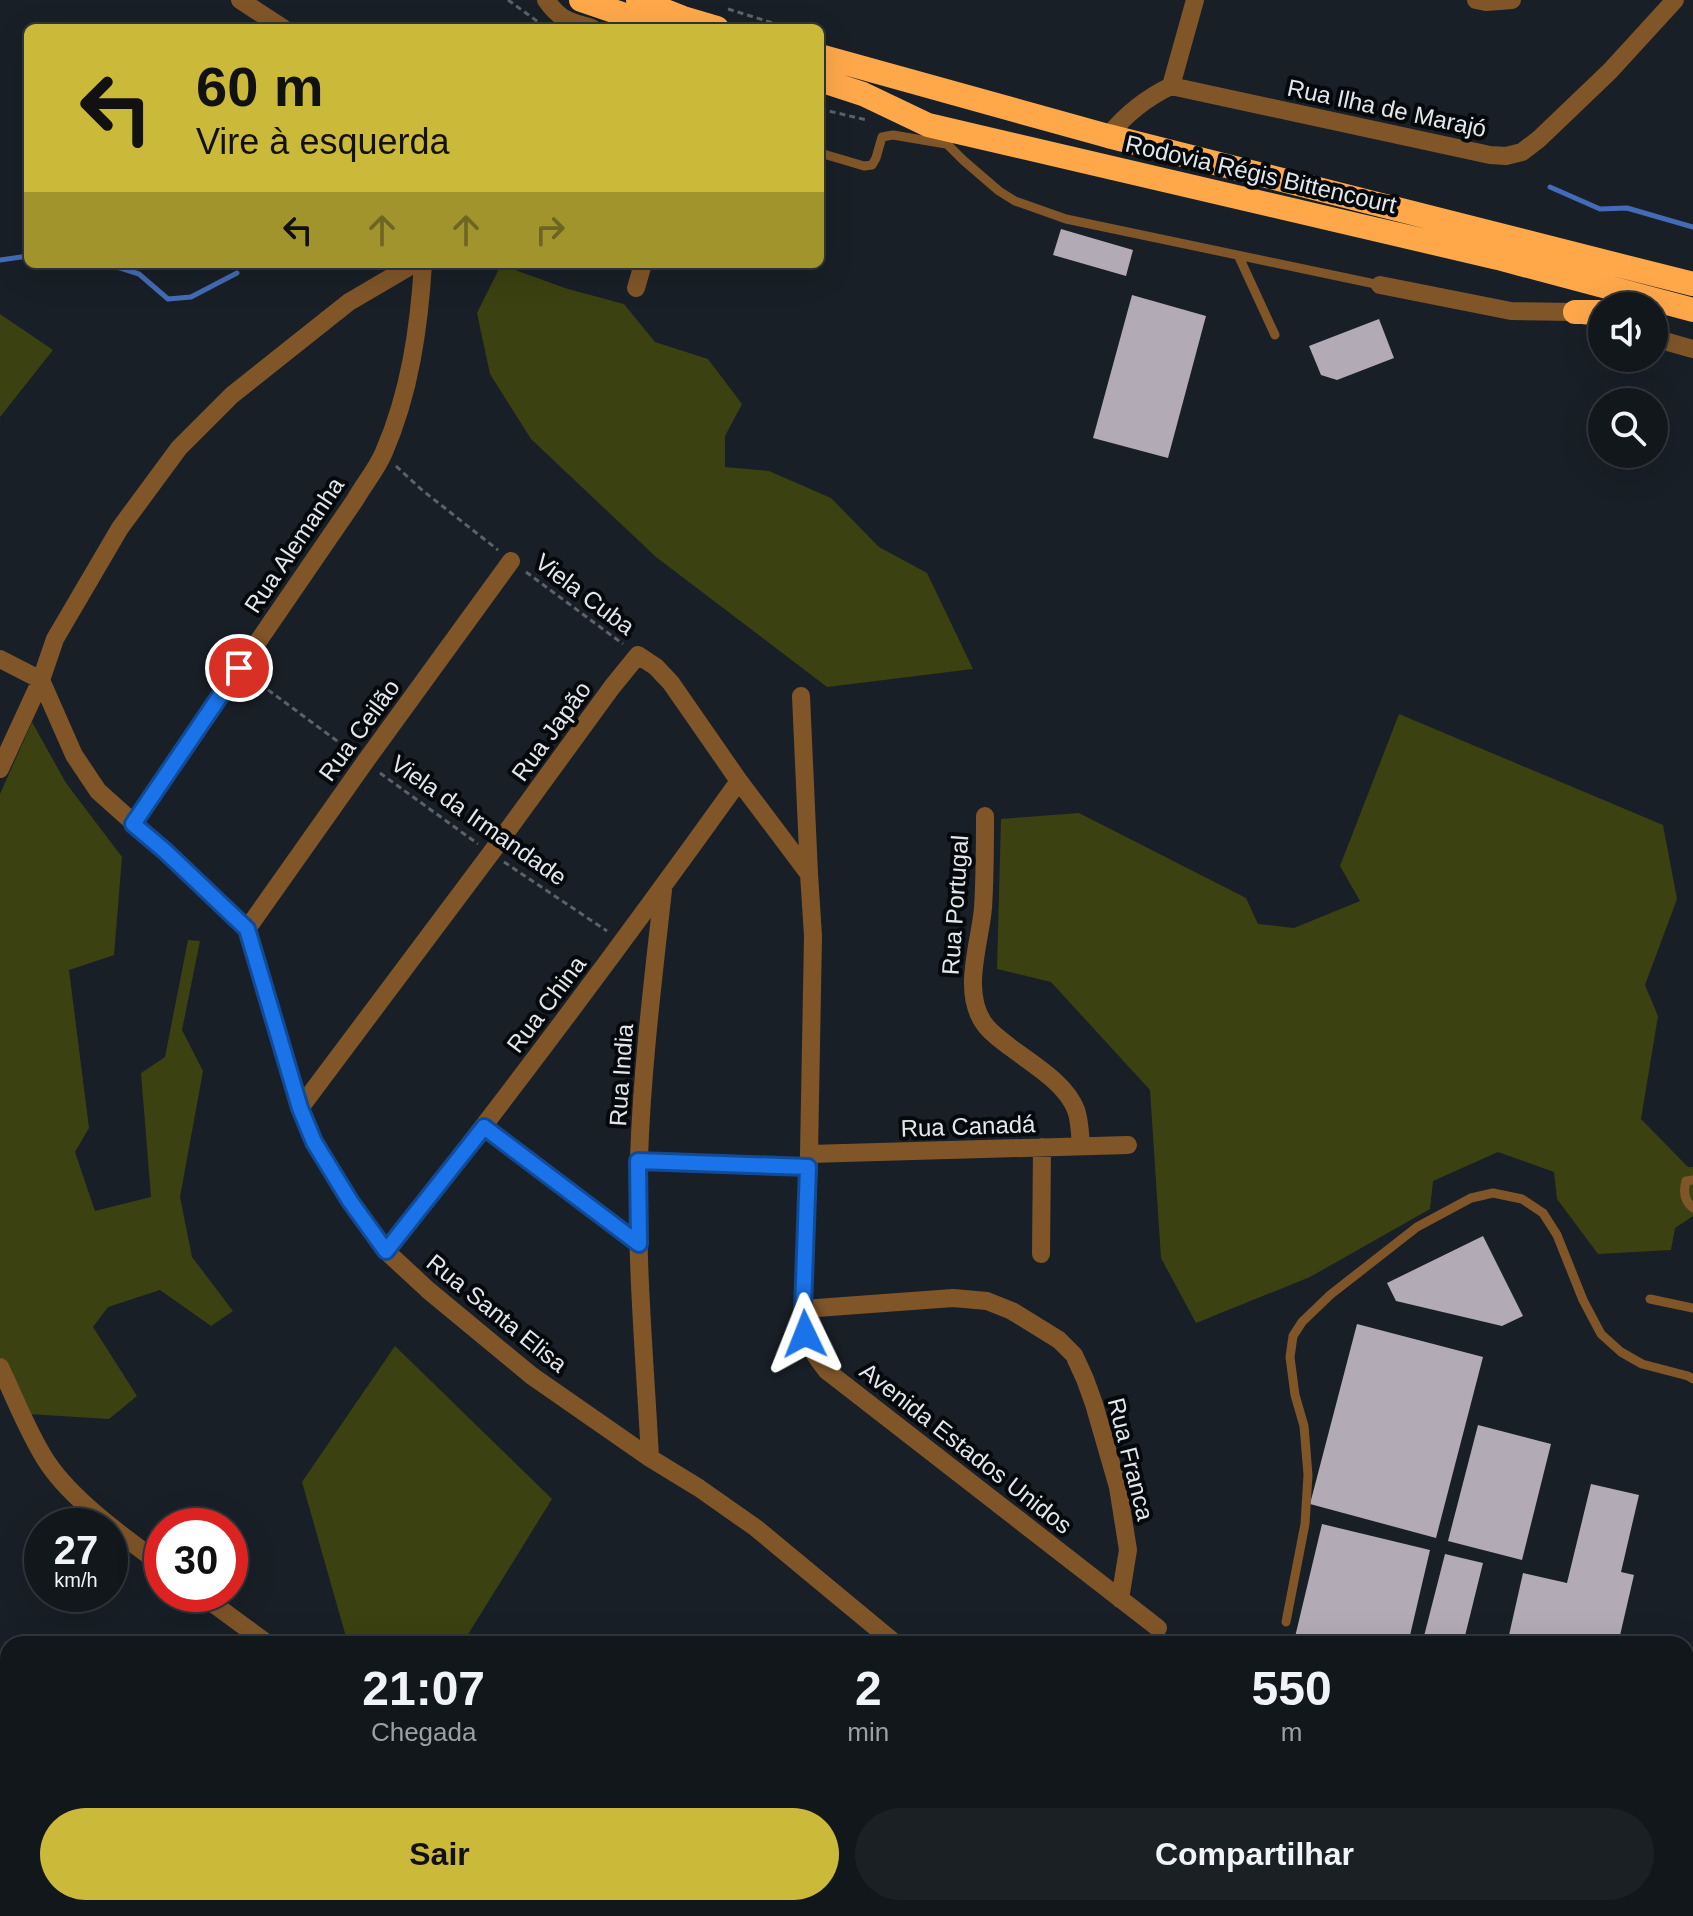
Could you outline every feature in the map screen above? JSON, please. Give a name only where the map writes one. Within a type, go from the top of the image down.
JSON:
[{"type":"highway","points":[[581,0],[651,24]]},
{"type":"highway","points":[[638,0],[683,18],[723,19]]},
{"type":"highway","name":"Rodovia Régis Bittencourt","points":[[824,57],[1108,136],[1693,284]]},
{"type":"highway","name":"Rodovia Régis Bittencourt","points":[[824,81],[863,94],[928,125],[1498,258],[1691,310]]},
{"type":"highway","points":[[1668,311],[1691,310]]},
{"type":"highway","points":[[1575,312],[1588,312]]},
{"type":"street","points":[[240,0],[277,24]]},
{"type":"street","points":[[546,0],[562,24]]},
{"type":"street","points":[[1108,136],[1137,107],[1171,86],[1195,0]]},
{"type":"street","points":[[1476,0],[1512,0]]},
{"type":"street","name":"Rua Ilha de Marajó","points":[[1171,86],[1506,156],[1522,152],[1539,139],[1610,71],[1675,0]]},
{"type":"street","points":[[0,769],[41,680],[55,639],[120,528],[179,448],[232,395],[349,302],[407,268]]},
{"type":"street","name":"Rua Alemanha","points":[[133,824],[355,500],[383,454],[401,405],[413,357],[423,268]]},
{"type":"street","points":[[636,288],[642,268]]},
{"type":"street","points":[[1380,285],[1511,311],[1575,312],[1588,317]]},
{"type":"street","points":[[1668,342],[1693,349]]},
{"type":"street","name":"Rua Ceilão","points":[[247,929],[511,561]]},
{"type":"street","points":[[638,655],[656,667],[671,683],[809,874]]},
{"type":"street","name":"Rua Japão","points":[[300,1108],[638,655]]},
{"type":"street","points":[[0,659],[41,680]]},
{"type":"street","name":"Rua Santa Elisa","points":[[41,680],[74,755],[98,791],[247,929],[300,1108],[314,1142],[386,1251],[532,1376],[756,1528],[886,1636]]},
{"type":"street","points":[[801,696],[809,874]]},
{"type":"street","name":"Rua China","points":[[386,1251],[484,1127],[739,781]]},
{"type":"street","name":"Rua Portugal","points":[[985,816],[983,906],[973,983],[976,1006],[983,1022],[999,1039],[1069,1096],[1077,1112],[1081,1146]]},
{"type":"street","name":"Avenida Estados Unidos","points":[[809,874],[813,936],[803,1309],[805,1334],[813,1354],[827,1371],[1158,1628]]},
{"type":"street","name":"Rua India","points":[[650,1458],[638,1161],[645,1057],[663,887]]},
{"type":"street","points":[[484,1127],[639,1244]]},
{"type":"street","name":"Rua Canadá","points":[[638,1161],[808,1160],[1128,1145]]},
{"type":"street","points":[[1041,1254],[1042,1147]]},
{"type":"street","name":"Rua Franca","points":[[803,1309],[953,1298],[987,1301],[1012,1311],[1059,1340],[1074,1355],[1085,1379],[1112,1465],[1128,1550],[1120,1599]]},
{"type":"street","points":[[0,1367],[47,1462],[93,1510],[144,1551]]},
{"type":"street","points":[[224,1612],[257,1636]]},
{"type":"lane","points":[[928,125],[975,171],[1015,201],[1066,219],[1380,285]]},
{"type":"lane","points":[[824,154],[864,166],[872,165],[882,137],[893,135],[948,145]]},
{"type":"lane","points":[[1239,257],[1275,335]]},
{"type":"lane","points":[[1693,1180],[1686,1181],[1683,1190],[1687,1203],[1693,1208]]},
{"type":"lane","points":[[1286,1622],[1305,1524],[1308,1475],[1304,1426],[1295,1395],[1290,1357],[1293,1336],[1302,1322],[1330,1295],[1417,1227],[1471,1198],[1493,1193],[1522,1199],[1543,1213],[1557,1235],[1583,1300],[1601,1334],[1621,1352],[1642,1364],[1693,1379]]},
{"type":"lane","points":[[1650,1299],[1693,1308]]},
{"type":"path","points":[[508,0],[541,24]]},
{"type":"path","points":[[723,19],[760,24]]},
{"type":"path","name":"Viela Cuba","points":[[383,454],[422,490],[511,561],[638,655]]},
{"type":"path","name":"Viela da Irmandade","points":[[239,668],[491,853],[623,941]]},
{"type":"green space","points":[[500,268],[509,268],[568,289],[624,304],[655,342],[708,359],[742,404],[725,436],[725,467],[769,471],[831,498],[879,547],[927,573],[973,669],[827,687],[656,557],[531,439],[490,374],[477,313]]},
{"type":"green space","points":[[0,314],[53,350],[0,417]]},
{"type":"green space","points":[[1399,714],[1663,825],[1677,899],[1645,985],[1658,1016],[1641,1119],[1688,1167],[1693,1167],[1693,1216],[1675,1228],[1671,1250],[1598,1254],[1557,1199],[1554,1172],[1498,1152],[1433,1181],[1430,1209],[1310,1277],[1196,1323],[1161,1258],[1150,1090],[1051,982],[997,969],[1001,819],[1079,813],[1246,898],[1258,924],[1294,928],[1360,901],[1340,866]]},
{"type":"green space","points":[[32,722],[66,783],[122,857],[114,955],[69,970],[89,1128],[75,1152],[95,1211],[151,1197],[141,1073],[165,1057],[188,940],[200,941],[182,1030],[203,1071],[180,1197],[192,1257],[233,1311],[211,1326],[160,1290],[108,1307],[93,1327],[137,1396],[109,1419],[28,1414],[0,1357],[0,794]]},
{"type":"green space","points":[[395,1346],[552,1499],[467,1636],[346,1636],[302,1482]]},
{"type":"building","points":[[1061,229],[1133,250],[1126,276],[1053,255]]},
{"type":"building","points":[[1132,295],[1206,316],[1168,458],[1093,438]]},
{"type":"building","points":[[1379,319],[1394,358],[1337,380],[1321,375],[1309,346]]},
{"type":"building","points":[[1483,1236],[1523,1316],[1502,1326],[1396,1301],[1387,1283]]},
{"type":"building","points":[[1357,1324],[1483,1357],[1436,1538],[1310,1504]]},
{"type":"building","points":[[1478,1425],[1551,1444],[1522,1560],[1448,1541]]},
{"type":"building","points":[[1591,1484],[1639,1495],[1621,1572],[1634,1575],[1620,1636],[1509,1636],[1523,1573],[1567,1583]]},
{"type":"building","points":[[1322,1524],[1430,1550],[1410,1636],[1295,1636]]},
{"type":"building","points":[[1445,1554],[1483,1563],[1465,1636],[1424,1636]]},
{"type":"waterway","points":[[1550,187],[1600,209],[1627,208],[1693,227]]},
{"type":"waterway","points":[[0,260],[24,257]]},
{"type":"waterway","points":[[120,268],[139,274],[168,299],[191,297],[237,273]]},
{"type":"route","points":[[239,668],[133,824],[247,929],[300,1108],[314,1142],[350,1201],[386,1251],[484,1127],[639,1244],[638,1161],[808,1167],[803,1309],[805,1334]]}]
